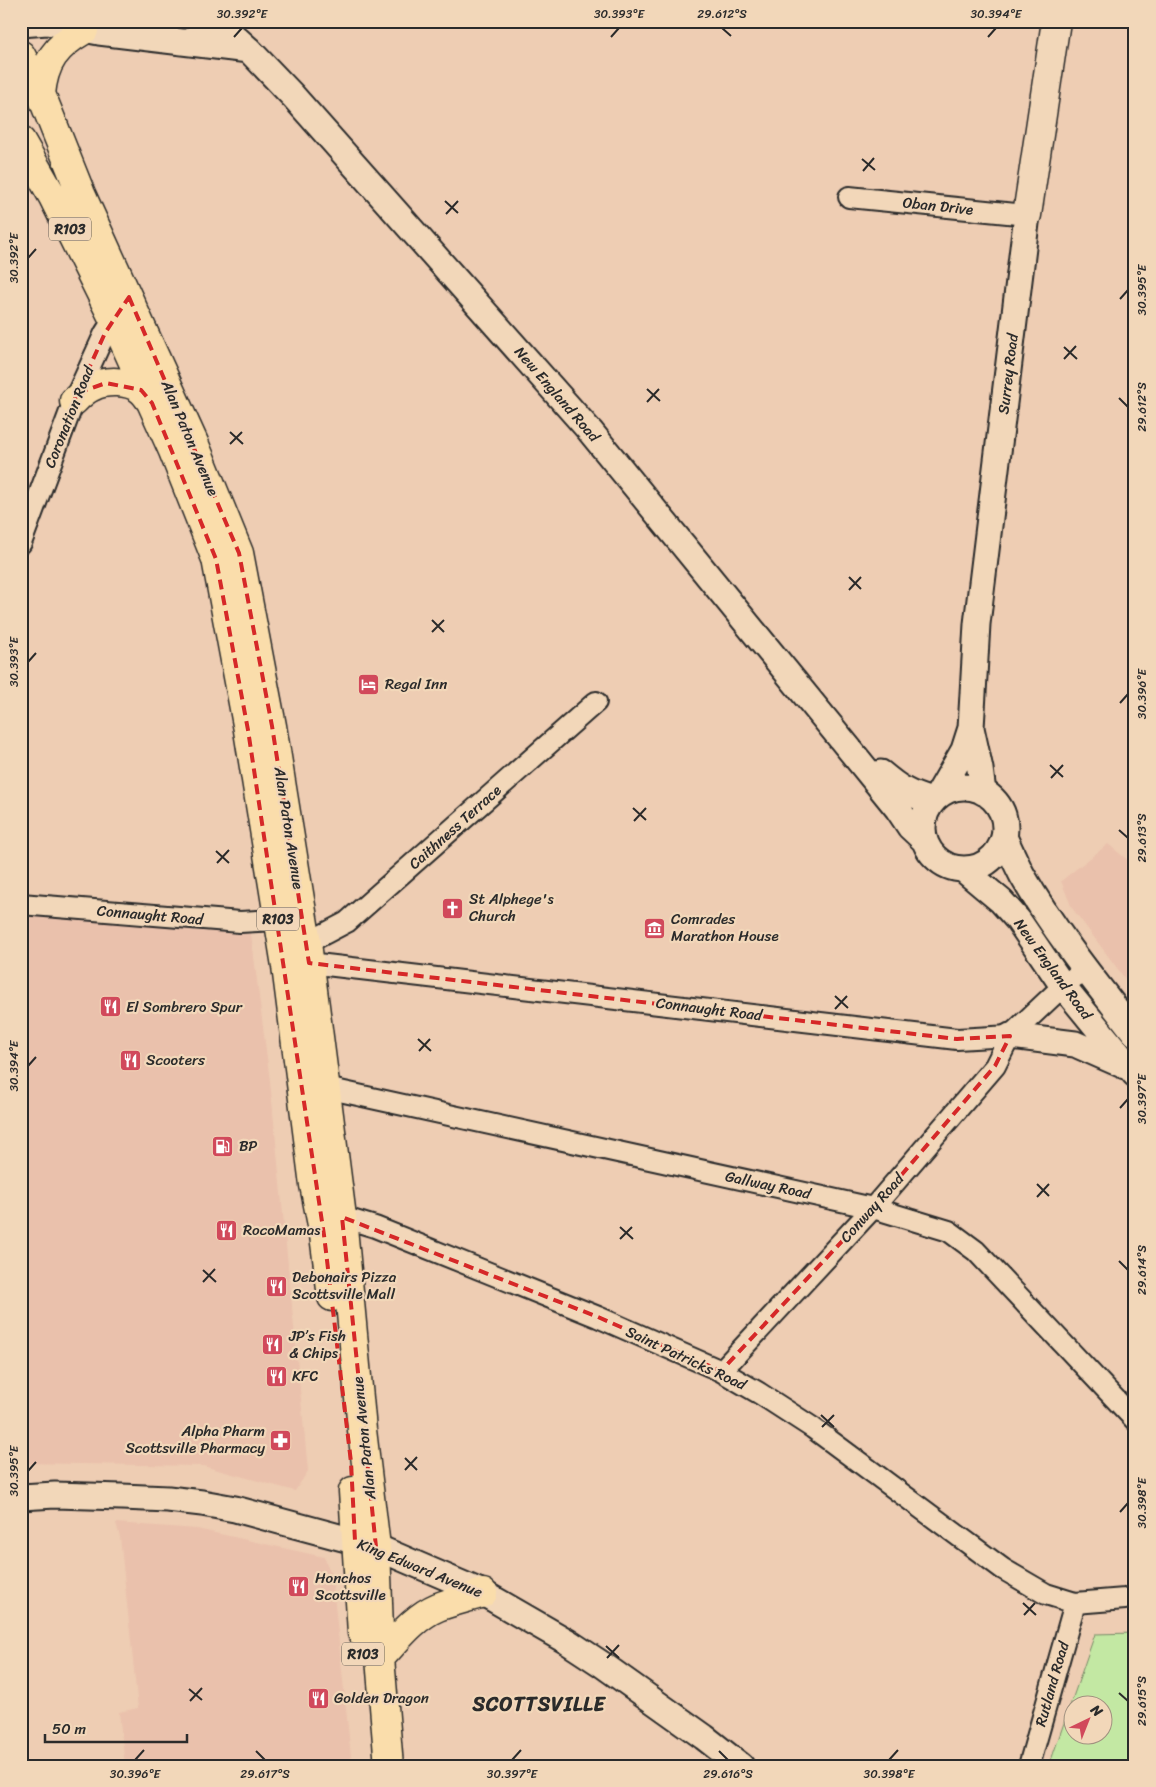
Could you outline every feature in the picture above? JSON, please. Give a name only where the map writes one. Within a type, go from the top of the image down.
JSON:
[{"type":"main road","name":"Surrey Road","points":[[1028,215],[1056,21]]},
{"type":"main road","points":[[41,94],[48,65],[55,53],[68,40],[84,30]]},
{"type":"main road","name":"Alan Paton Avenue","points":[[21,55],[41,94],[82,194],[195,445],[239,553],[272,726],[308,953],[342,1217],[362,1430],[366,1544],[368,1724],[375,1766]]},
{"type":"main road","name":"Alan Paton Avenue","points":[[21,141],[53,196],[114,320],[152,403],[216,559],[248,730],[278,920],[314,1185],[324,1235],[351,1462],[366,1544],[380,1658],[390,1766]]},
{"type":"main road","points":[[74,402],[94,385],[106,382],[119,382],[141,390],[152,403]]},
{"type":"main road","points":[[380,1658],[410,1626],[429,1612],[439,1606],[484,1593]]},
{"type":"street","points":[[186,42],[213,21]]},
{"type":"street","name":"New England Road","points":[[217,21],[249,50],[300,103],[590,431],[851,750],[910,826],[925,842]]},
{"type":"street","points":[[21,24],[47,22],[84,30],[249,50]]},
{"type":"street","name":"Oban Drive","points":[[848,197],[1028,215]]},
{"type":"street","name":"Surrey Road","points":[[935,798],[962,754],[970,728],[977,624],[1028,215]]},
{"type":"street","name":"Coronation Road","points":[[21,543],[74,402],[96,352],[129,297]]},
{"type":"street","name":"Caithness Terrace","points":[[308,953],[348,922],[596,702]]},
{"type":"street","name":"Surrey Road","points":[[970,728],[980,769],[983,792]]},
{"type":"street","name":"New England Road","points":[[851,750],[872,764],[898,788],[912,795],[935,798]]},
{"type":"street","points":[[962,788],[973,788],[983,792],[992,799],[1003,816],[1005,827],[1000,848],[994,856],[986,863],[964,870],[944,864],[936,858],[925,842],[923,831],[924,820],[935,798],[962,788]]},
{"type":"street","name":"New England Road","points":[[1004,837],[1022,874],[1054,925],[1085,969],[1135,1033]]},
{"type":"street","name":"New England Road","points":[[964,870],[1001,901],[1018,920],[1063,986],[1132,1071]]},
{"type":"street","name":"Connaught Road","points":[[21,904],[240,922],[278,920]]},
{"type":"street","name":"Connaught Road","points":[[308,953],[957,1038],[1010,1036]]},
{"type":"street","points":[[1010,1036],[1063,986],[1085,969]]},
{"type":"street","points":[[1010,1036],[1075,1044],[1132,1071]]},
{"type":"street","name":"Conway Road","points":[[721,1371],[873,1208],[994,1066],[1010,1036]]},
{"type":"street","name":"Gallway Road","points":[[326,1088],[873,1208],[939,1227],[961,1238],[976,1251],[1135,1420]]},
{"type":"street","name":"Saint Patricks Road","points":[[342,1217],[375,1227],[580,1309],[721,1371],[814,1428],[1002,1569],[1046,1594],[1075,1602],[1125,1599],[1135,1596]]},
{"type":"street","name":"King Edward Avenue","points":[[21,1497],[122,1497],[202,1503],[235,1509],[366,1544],[484,1593],[568,1642],[604,1665],[741,1766]]},
{"type":"street","name":"Rutland Road","points":[[1029,1766],[1075,1602]]},
{"type":"highlighted area","points":[[129,297],[239,553],[272,726],[309,963],[957,1039],[1010,1036],[995,1066],[873,1208],[721,1371],[598,1317],[342,1217],[376,1547],[355,1541],[351,1462],[324,1235],[248,730],[216,559],[152,403],[141,390],[106,383],[86,390],[74,401],[105,333]]},
{"type":"shaded area","points":[[1108,844],[1135,866],[1135,992],[1072,908],[1061,881]]},
{"type":"shaded area","points":[[21,910],[251,934],[270,1081],[308,1471],[295,1491],[203,1466],[21,1463]]},
{"type":"shaded area","points":[[116,1523],[197,1529],[324,1557],[332,1576],[352,1766],[125,1766],[119,1712],[138,1708],[120,1537]]},
{"type":"green space","points":[[1135,1633],[1135,1766],[1049,1766],[1064,1723],[1064,1744],[1114,1744],[1114,1694],[1074,1694],[1095,1634]]},
{"type":"place","name":"Regal Inn","points":[[369,684]]},
{"type":"place","name":"St Alphege's Church","points":[[453,908]]},
{"type":"place","name":"Comrades Marathon House","points":[[655,928]]},
{"type":"place","name":"El Sombrero Spur","points":[[110,1007]]},
{"type":"place","name":"Scooters","points":[[130,1060]]},
{"type":"place","name":"BP","points":[[223,1146]]},
{"type":"place","name":"RocoMamas","points":[[227,1230]]},
{"type":"place","name":"Debonairs Pizza Scottsville Mall","points":[[276,1286]]},
{"type":"place","name":"JP’s Fish & Chips","points":[[273,1345]]},
{"type":"place","name":"KFC","points":[[276,1376]]},
{"type":"place","name":"Alpha Pharm Scottsville Pharmacy","points":[[281,1440]]},
{"type":"place","name":"Honchos Scottsville","points":[[299,1587]]},
{"type":"place","name":"Golden Dragon","points":[[318,1698]]},
{"type":"district","name":"SCOTTSVILLE","points":[[539,1704]]}]
